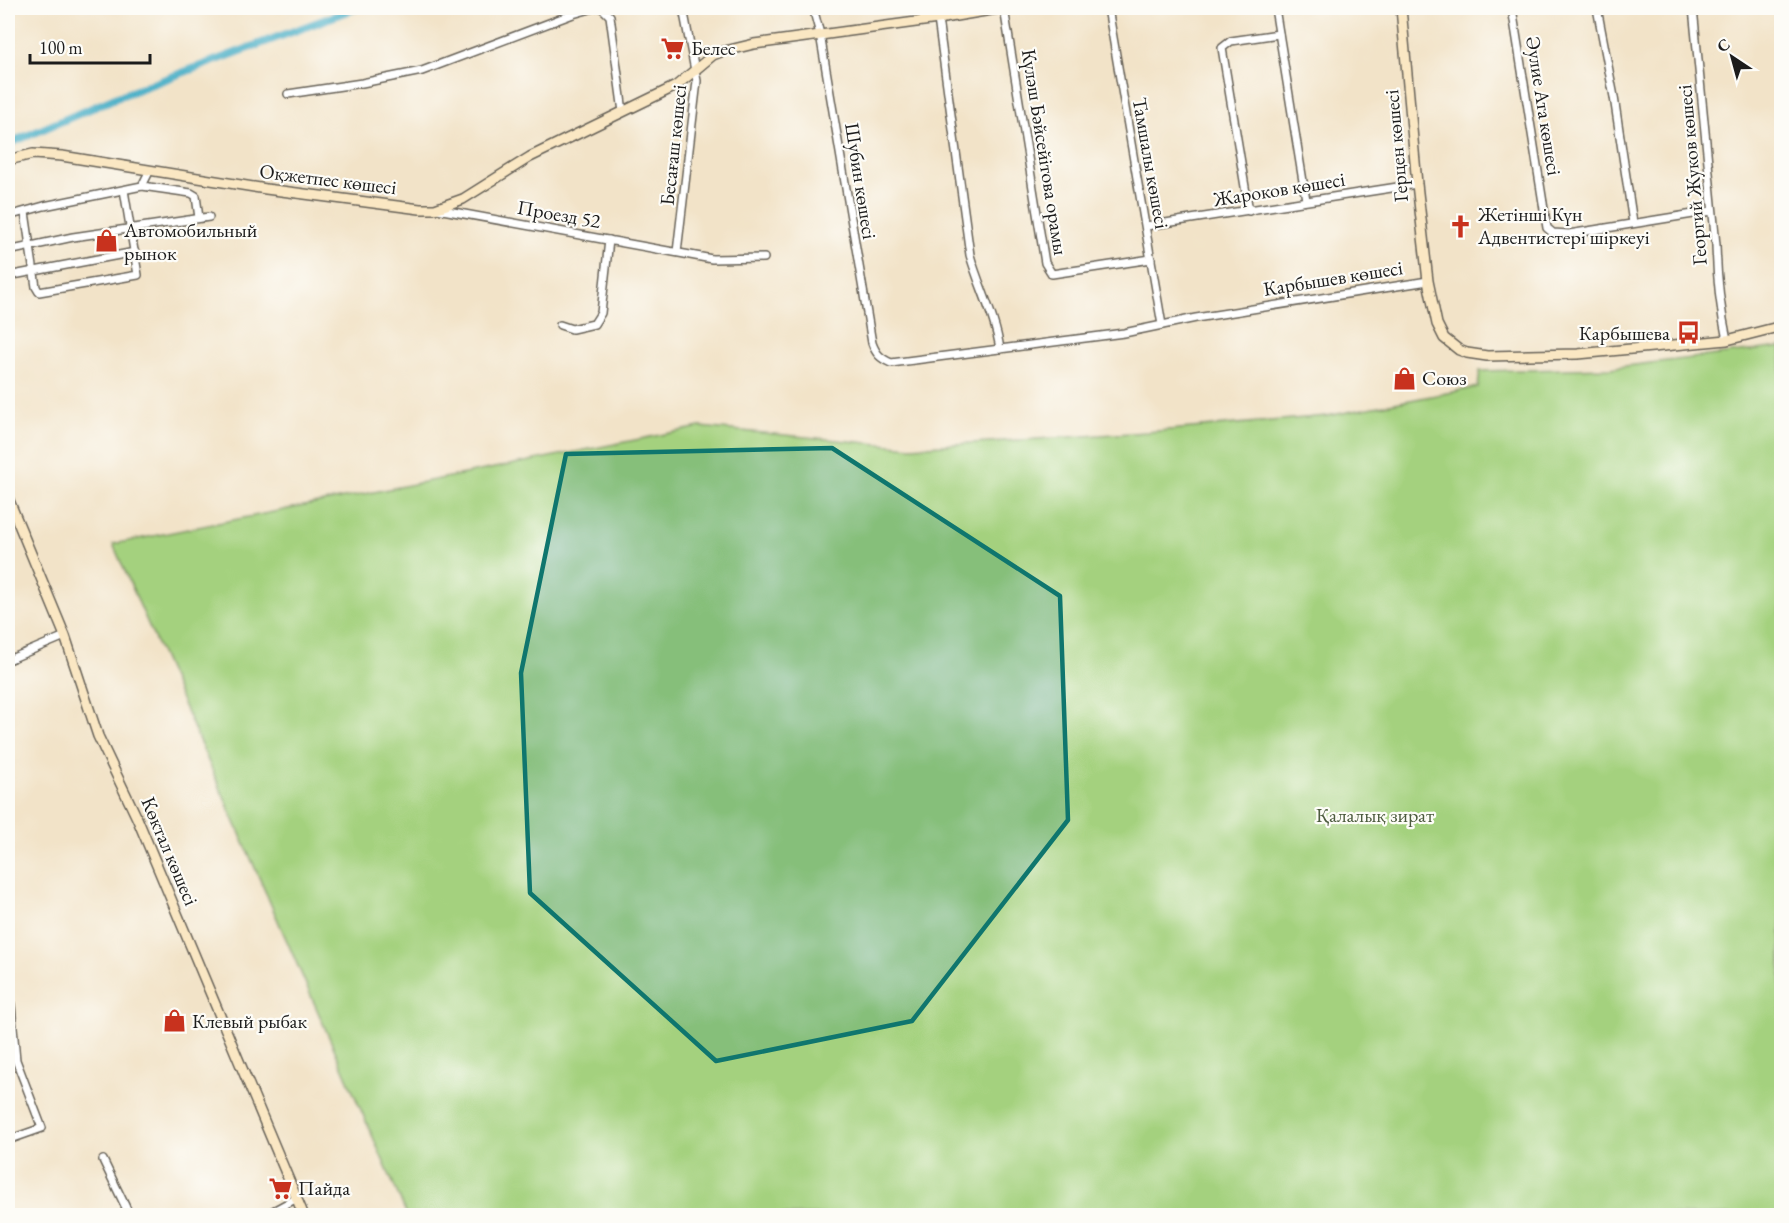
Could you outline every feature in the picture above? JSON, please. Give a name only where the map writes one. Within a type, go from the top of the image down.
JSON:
[{"type":"street","points":[[288,94],[362,83],[422,70],[594,8]]},
{"type":"street","points":[[602,8],[610,16],[623,112]]},
{"type":"street","name":"Бесағаш көшесі","points":[[677,252],[697,81],[683,8]]},
{"type":"street","name":"Шубин көшесі","points":[[813,8],[820,34],[872,343],[880,358]]},
{"type":"street","name":"Оқжетпес көшесі","points":[[8,160],[33,154],[62,156],[266,189],[435,209],[463,199],[530,157],[676,86],[713,55],[721,52],[754,44],[1004,8]]},
{"type":"street","name":"Күләш Бәйсейітова орамы","points":[[1004,8],[1047,268],[1052,274],[1151,259]]},
{"type":"street","name":"Тамшалы көшесі","points":[[1108,8],[1162,325]]},
{"type":"street","points":[[1275,8],[1306,200]]},
{"type":"street","name":"Герцен көшесі","points":[[1401,8],[1428,281]]},
{"type":"street","name":"Әулие Ата көшесі","points":[[1512,8],[1547,228],[1553,233],[1569,234],[1712,211]]},
{"type":"street","points":[[1597,8],[1614,97],[1633,223]]},
{"type":"street","name":"Георгий Жуков көшесі","points":[[1693,8],[1721,314],[1727,340]]},
{"type":"street","points":[[938,19],[970,255],[977,279],[992,313],[1000,349]]},
{"type":"street","points":[[1249,211],[1222,48],[1231,41],[1279,34]]},
{"type":"street","points":[[142,186],[149,171]]},
{"type":"street","name":"Жароков көшесі","points":[[1146,226],[1417,184]]},
{"type":"street","points":[[8,216],[142,186],[191,193],[196,196],[199,218]]},
{"type":"street","points":[[24,212],[36,287],[41,293],[138,275],[124,190]]},
{"type":"street","name":"Проезд 52","points":[[435,209],[712,259],[764,258]]},
{"type":"street","points":[[8,251],[73,237],[209,217]]},
{"type":"street","points":[[560,326],[572,329],[594,324],[601,313],[609,240]]},
{"type":"street","points":[[8,276],[135,252]]},
{"type":"street","name":"Карбышев көшесі","points":[[880,358],[891,363],[1124,333],[1196,318],[1428,281],[1432,308],[1444,338],[1459,350],[1487,356],[1578,354],[1727,340],[1782,326]]},
{"type":"street","name":"Көктал көшесі","points":[[8,498],[65,636],[98,735],[137,818],[304,1215]]},
{"type":"street","points":[[8,660],[65,636]]},
{"type":"street","points":[[8,995],[16,1060],[42,1128],[8,1140]]},
{"type":"street","points":[[103,1160],[130,1215]]},
{"type":"street","points":[[264,1215],[297,1198]]},
{"type":"highlighted area","points":[[832,448],[1060,596],[1068,820],[912,1021],[716,1061],[530,893],[521,673],[566,454]]},
{"type":"green space","name":"Қалалық зират","points":[[1781,347],[1781,1215],[407,1215],[113,544],[700,427],[911,447],[1147,432],[1327,416],[1478,387],[1480,371],[1610,368]]},
{"type":"waterway","points":[[8,144],[120,96],[356,8]]},
{"type":"place","name":"Белес","points":[[673,48]]},
{"type":"place","name":"Жетінші Күн Адвентистері шіркеуі","points":[[1460,226]]},
{"type":"place","name":"Автомобильный рынок","points":[[106,241]]},
{"type":"place","name":"Карбышева","points":[[1688,333]]},
{"type":"place","name":"Союз","points":[[1404,378]]},
{"type":"place","name":"Клевый рыбак","points":[[174,1021]]},
{"type":"place","name":"Пайда","points":[[280,1188]]}]
